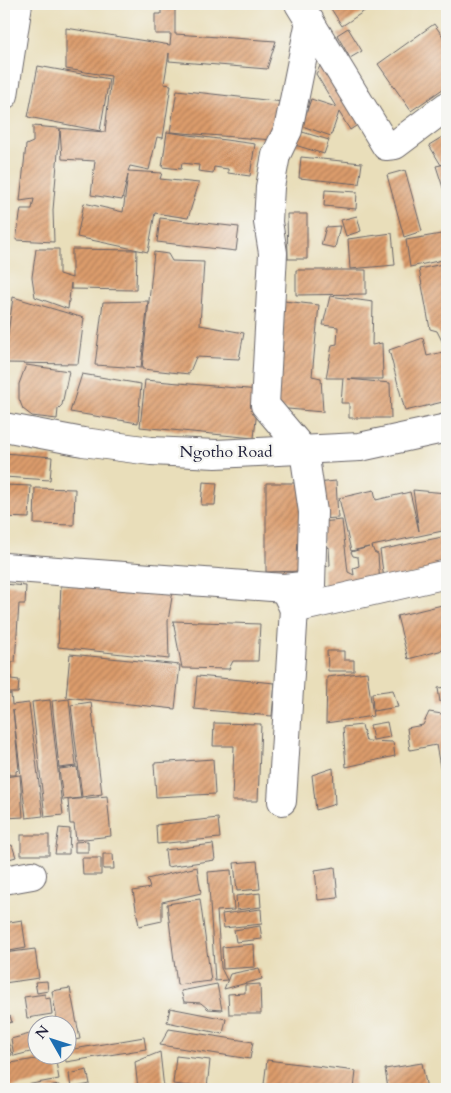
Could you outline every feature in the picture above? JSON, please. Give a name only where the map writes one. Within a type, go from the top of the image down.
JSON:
[{"type":"street","points":[[4,95],[18,4]]},
{"type":"street","points":[[304,12],[386,146],[395,146],[447,106]]},
{"type":"street","points":[[289,599],[311,585],[313,512],[304,451],[265,405],[272,265],[268,222],[270,187],[276,155],[288,130],[304,12]]},
{"type":"street","name":"Ngotho Road","points":[[4,427],[83,442],[151,450],[216,454],[360,447],[447,428]]},
{"type":"street","points":[[4,568],[289,599],[447,574]]},
{"type":"street","points":[[282,801],[289,599]]},
{"type":"street","points":[[4,880],[32,875]]},
{"type":"building","points":[[161,4],[175,4],[175,34],[276,41],[267,69],[169,61],[169,53],[164,84],[171,85],[163,138],[157,137],[149,170],[130,166],[128,171],[162,173],[160,179],[199,183],[188,218],[155,213],[148,252],[77,237],[84,203],[123,212],[128,175],[122,200],[91,195],[95,161],[62,159],[60,129],[53,210],[54,242],[16,240],[21,209],[32,209],[34,199],[20,201],[26,145],[33,142],[33,126],[105,132],[111,76],[66,69],[66,28],[170,45],[171,34],[155,34],[155,14],[161,14]]},
{"type":"building","points":[[328,4],[375,4],[342,26]]},
{"type":"building","points":[[434,24],[447,42],[447,86],[411,111],[378,64]]},
{"type":"building","points":[[348,28],[362,51],[350,58],[337,35]]},
{"type":"building","points":[[325,56],[365,120],[350,130],[339,112],[331,136],[302,126],[311,99],[336,107],[316,74]]},
{"type":"building","points":[[38,66],[109,79],[100,131],[28,117]]},
{"type":"building","points":[[177,90],[283,102],[273,140],[170,132]]},
{"type":"building","points":[[299,131],[329,140],[324,154],[295,145]]},
{"type":"building","points":[[167,132],[255,144],[250,176],[228,173],[228,169],[214,167],[213,173],[198,171],[199,165],[182,163],[181,169],[162,167]]},
{"type":"building","points":[[447,134],[447,161],[441,165],[429,145]]},
{"type":"building","points":[[301,157],[362,163],[359,184],[299,178]]},
{"type":"building","points":[[447,162],[447,200],[436,166]]},
{"type":"building","points":[[405,170],[422,231],[404,237],[387,175]]},
{"type":"building","points":[[325,190],[357,192],[356,209],[324,206]]},
{"type":"building","points":[[287,214],[307,214],[307,259],[288,259]]},
{"type":"building","points":[[357,216],[361,231],[346,236],[341,220]]},
{"type":"building","points":[[160,218],[239,227],[236,251],[157,242]]},
{"type":"building","points":[[340,226],[335,248],[321,245],[326,227]]},
{"type":"building","points":[[392,233],[395,265],[350,269],[348,239]]},
{"type":"building","points":[[447,233],[447,259],[410,267],[406,240]]},
{"type":"building","points":[[36,249],[59,249],[59,274],[72,278],[72,249],[137,250],[136,290],[71,289],[71,283],[68,309],[35,297],[32,277]]},
{"type":"building","points":[[154,252],[168,254],[172,261],[204,262],[200,325],[244,333],[239,359],[196,357],[189,374],[142,369]]},
{"type":"building","points":[[447,263],[447,351],[437,331],[430,329],[419,269]]},
{"type":"building","points":[[296,270],[366,270],[366,294],[296,295]]},
{"type":"building","points":[[330,296],[373,302],[372,345],[382,343],[383,379],[348,379],[390,383],[391,418],[349,418],[349,403],[341,403],[343,378],[326,378],[332,345],[337,344],[338,327],[323,325]]},
{"type":"building","points":[[13,297],[84,318],[78,364],[4,363]]},
{"type":"building","points":[[148,301],[141,368],[95,365],[103,302]]},
{"type":"building","points":[[284,301],[319,305],[312,376],[321,378],[323,412],[276,408],[275,369],[281,370]]},
{"type":"building","points":[[423,338],[427,356],[447,351],[447,401],[405,411],[389,350]]},
{"type":"building","points":[[26,365],[69,371],[57,419],[32,416],[23,409],[19,399],[19,384]]},
{"type":"building","points":[[82,374],[141,384],[138,423],[70,412]]},
{"type":"building","points":[[145,380],[259,390],[254,438],[140,427]]},
{"type":"building","points":[[4,453],[52,457],[50,480],[4,477]]},
{"type":"building","points":[[336,481],[338,518],[320,519],[317,483]]},
{"type":"building","points":[[203,482],[217,483],[215,505],[201,505]]},
{"type":"building","points":[[266,483],[305,483],[305,571],[266,572]]},
{"type":"building","points":[[4,485],[31,486],[29,518],[4,517]]},
{"type":"building","points":[[35,488],[75,489],[74,525],[34,524]]},
{"type":"building","points":[[374,490],[376,500],[410,492],[419,531],[413,490],[446,493],[447,530],[372,546],[374,552],[378,554],[380,586],[324,592],[323,568],[330,565],[329,547],[324,548],[320,522],[342,520],[348,572],[354,575],[353,568],[359,566],[358,557],[353,556],[351,552],[369,547],[351,551],[339,498]]},
{"type":"building","points":[[447,536],[447,569],[384,579],[380,550]]},
{"type":"building","points":[[4,584],[26,586],[25,604],[19,604],[15,662],[12,662],[11,679],[19,680],[18,693],[4,693]]},
{"type":"building","points":[[61,585],[173,591],[168,621],[169,659],[58,647]]},
{"type":"building","points":[[442,605],[447,631],[447,649],[408,659],[397,616]]},
{"type":"building","points":[[173,621],[260,624],[258,661],[233,661],[229,669],[182,668]]},
{"type":"building","points":[[327,651],[344,651],[344,660],[354,660],[354,671],[328,671]]},
{"type":"building","points":[[70,654],[180,665],[175,709],[66,697]]},
{"type":"building","points":[[367,672],[373,716],[326,723],[327,677]]},
{"type":"building","points":[[197,676],[275,683],[272,716],[194,709]]},
{"type":"building","points":[[447,687],[447,701],[440,702],[438,688]]},
{"type":"building","points":[[393,690],[398,707],[373,711],[372,693]]},
{"type":"building","points":[[11,694],[12,705],[29,703],[43,816],[26,818],[13,710],[19,770],[16,771],[16,775],[9,775],[8,771],[4,772],[4,695]]},
{"type":"building","points":[[69,699],[76,766],[59,768],[52,701]]},
{"type":"building","points":[[50,700],[63,815],[45,817],[32,702]]},
{"type":"building","points":[[91,702],[102,794],[82,797],[71,705]]},
{"type":"building","points":[[447,706],[447,772],[441,772],[436,745],[410,750],[407,728],[423,725],[429,712],[442,714]]},
{"type":"building","points":[[387,722],[390,737],[373,740],[370,725]]},
{"type":"building","points":[[214,723],[261,724],[258,801],[232,801],[234,746],[213,746]]},
{"type":"building","points":[[362,725],[366,741],[393,742],[395,756],[346,767],[343,727]]},
{"type":"building","points":[[213,759],[215,794],[156,797],[154,763]]},
{"type":"building","points":[[77,767],[81,798],[63,800],[59,769]]},
{"type":"building","points":[[333,768],[335,804],[316,810],[312,775]]},
{"type":"building","points":[[20,775],[23,817],[6,818],[4,777]]},
{"type":"building","points":[[107,796],[111,836],[76,840],[74,824],[70,824],[68,800]]},
{"type":"building","points":[[218,818],[220,838],[157,844],[156,825]]},
{"type":"building","points":[[4,821],[9,842],[4,843]]},
{"type":"building","points":[[59,828],[70,829],[69,854],[55,854]]},
{"type":"building","points":[[21,835],[49,835],[49,855],[21,855]]},
{"type":"building","points":[[88,841],[88,852],[75,852],[75,842]]},
{"type":"building","points":[[213,844],[215,860],[167,867],[165,850]]},
{"type":"building","points":[[12,845],[16,857],[9,859],[5,847]]},
{"type":"building","points":[[103,854],[113,854],[114,869],[103,869]]},
{"type":"building","points":[[82,858],[101,858],[101,875],[83,875]]},
{"type":"building","points":[[257,861],[260,889],[237,891],[234,863]]},
{"type":"building","points":[[197,867],[201,893],[162,902],[162,921],[139,926],[133,891],[150,888],[147,879]]},
{"type":"building","points":[[335,867],[338,898],[318,900],[315,870]]},
{"type":"building","points":[[231,870],[234,910],[217,911],[221,968],[227,980],[215,981],[208,872]]},
{"type":"building","points":[[260,893],[261,907],[237,910],[236,896]]},
{"type":"building","points":[[200,899],[211,981],[177,985],[167,904]]},
{"type":"building","points":[[261,909],[262,924],[224,928],[222,914]]},
{"type":"building","points":[[22,920],[26,948],[4,952],[4,923]]},
{"type":"building","points":[[260,926],[262,939],[236,942],[234,930]]},
{"type":"building","points":[[254,944],[255,967],[223,969],[222,947]]},
{"type":"building","points":[[35,949],[39,978],[4,983],[4,953]]},
{"type":"building","points":[[259,968],[262,979],[224,989],[230,974]]},
{"type":"building","points":[[47,981],[48,991],[37,993],[35,982]]},
{"type":"building","points":[[217,984],[222,1010],[208,1009],[201,1003],[184,1002],[181,991]]},
{"type":"building","points":[[260,984],[261,1014],[229,1014],[228,994],[245,993],[245,985]]},
{"type":"building","points":[[70,988],[75,1016],[56,1016],[52,991]]},
{"type":"building","points":[[45,994],[45,999],[50,998],[52,1014],[28,1016],[27,1018],[24,997]]},
{"type":"building","points":[[170,1008],[226,1019],[223,1034],[167,1022]]},
{"type":"building","points":[[10,1016],[12,1022],[4,1024],[4,1018]]},
{"type":"building","points":[[4,1028],[12,1055],[4,1057]]},
{"type":"building","points":[[169,1029],[253,1042],[250,1059],[160,1045]]},
{"type":"building","points":[[28,1034],[28,1052],[14,1056],[11,1039]]},
{"type":"building","points":[[144,1037],[146,1049],[78,1060],[78,1048]]},
{"type":"building","points":[[160,1052],[164,1089],[138,1089],[135,1062]]},
{"type":"building","points":[[176,1056],[210,1060],[207,1088],[173,1084]]},
{"type":"building","points":[[28,1060],[28,1066],[57,1066],[59,1079],[4,1089],[4,1064]]},
{"type":"building","points":[[267,1060],[356,1071],[354,1089],[306,1089],[264,1084]]},
{"type":"building","points":[[422,1063],[427,1089],[388,1089],[385,1069]]},
{"type":"building","points":[[87,1070],[90,1084],[71,1088],[69,1074]]},
{"type":"building","points":[[59,1085],[60,1089],[41,1089],[41,1088]]}]
